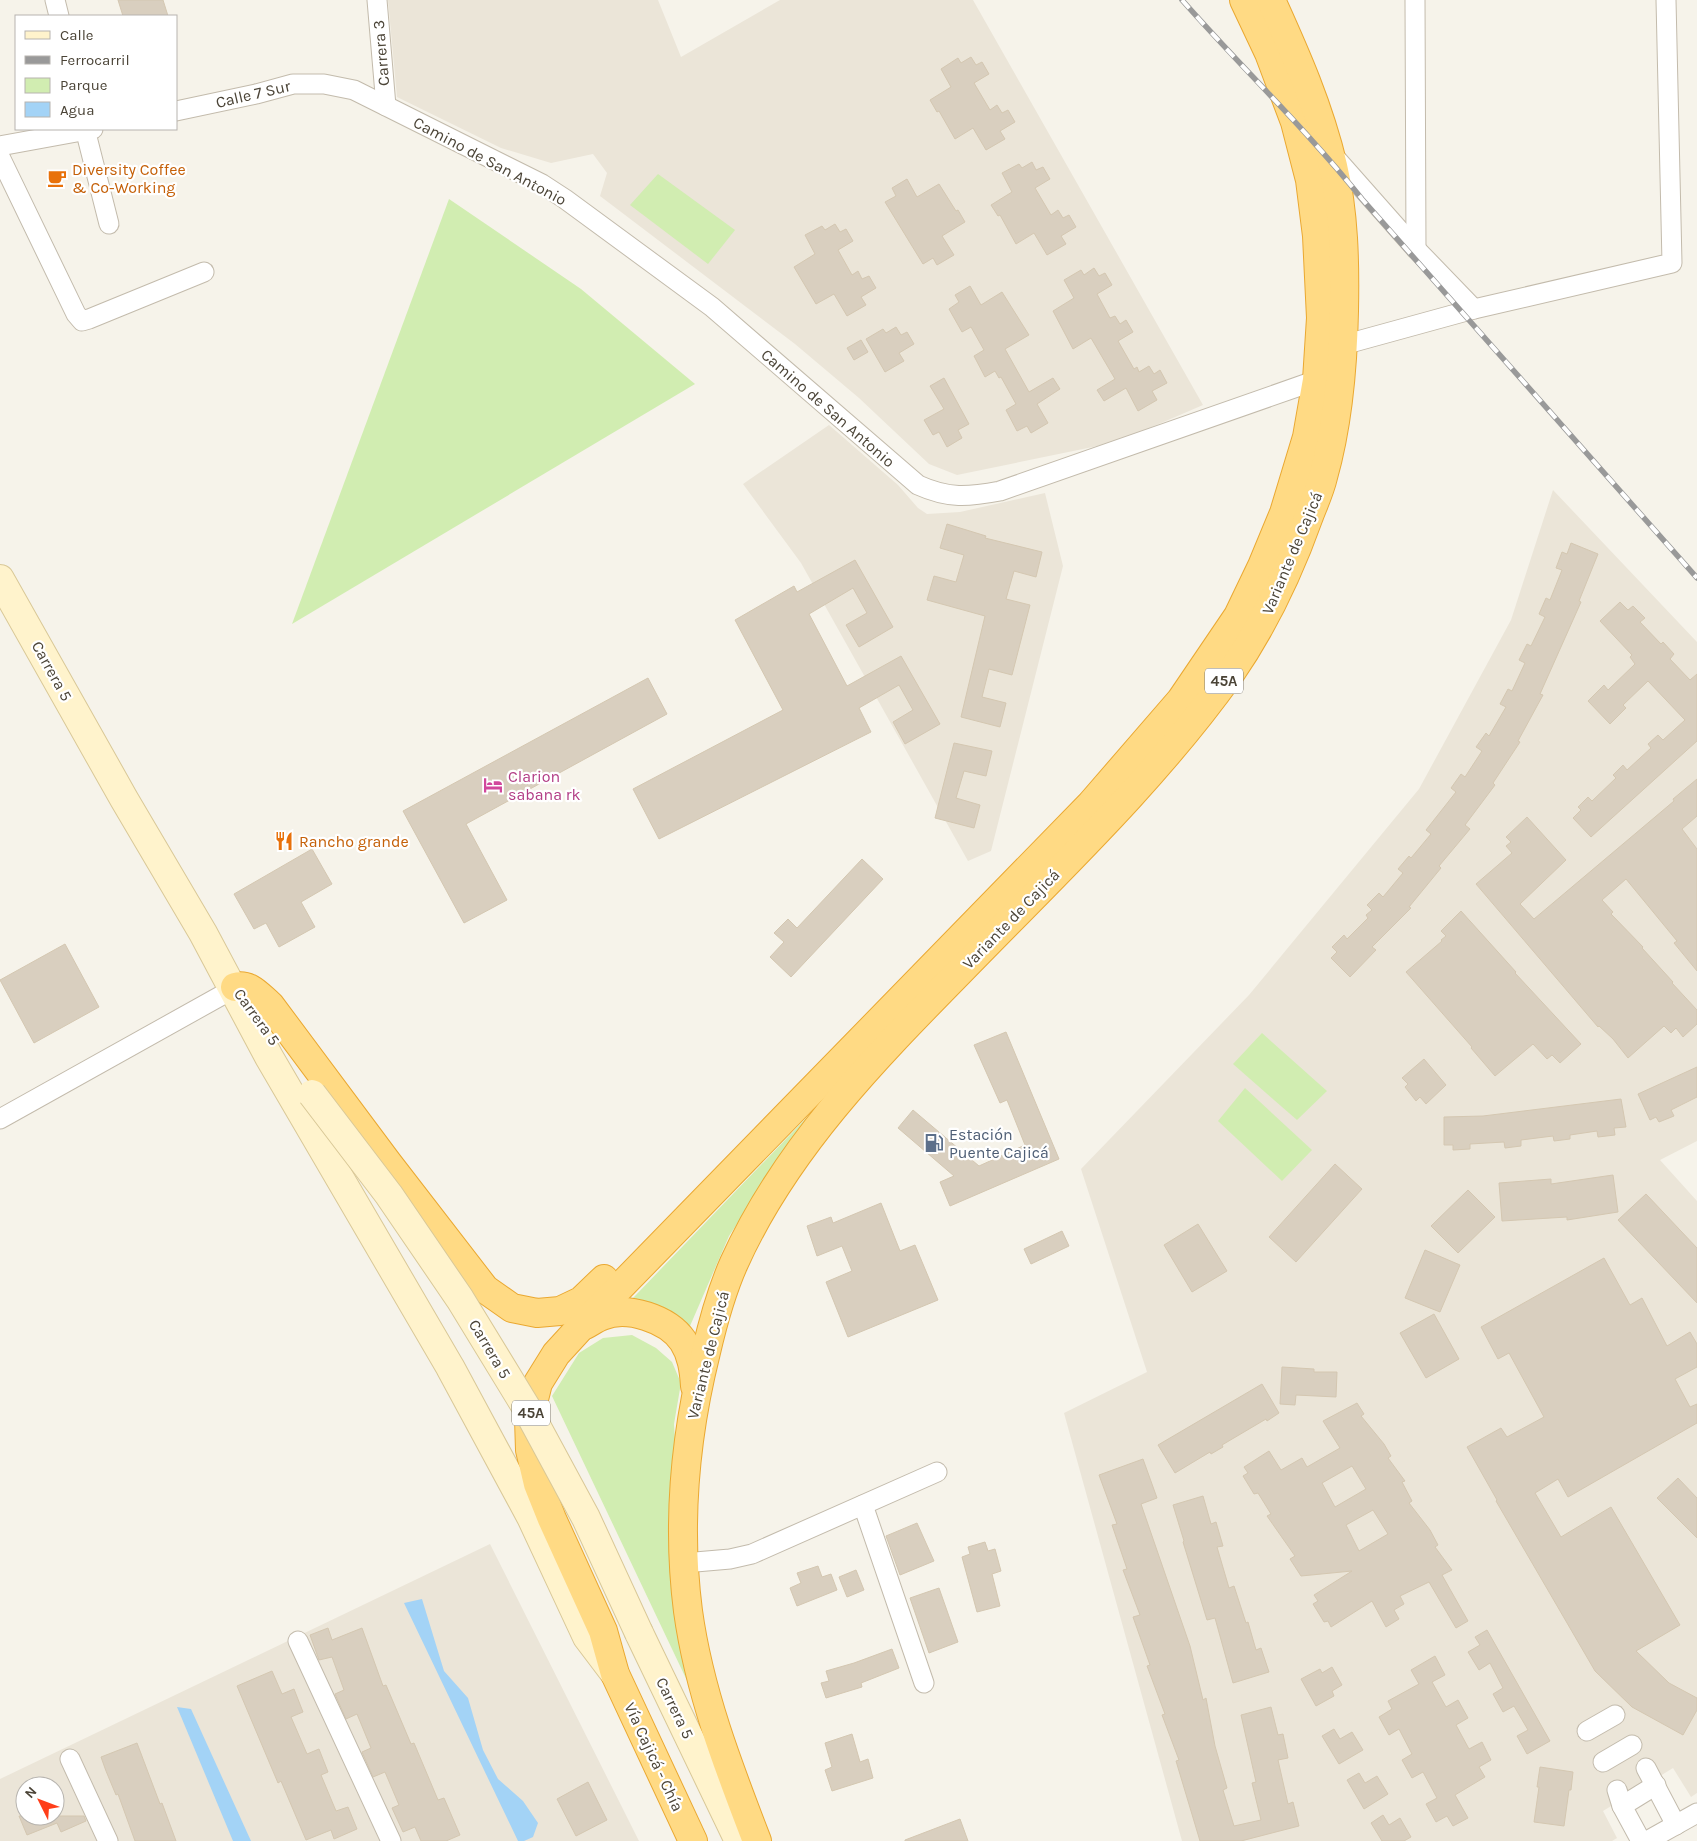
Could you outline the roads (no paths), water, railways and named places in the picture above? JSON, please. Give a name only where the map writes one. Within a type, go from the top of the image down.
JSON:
[{"type":"highway","name":"Variante de Cajicá","points":[[615,1674],[603,1631],[538,1484],[530,1450],[529,1419],[538,1383],[556,1354],[578,1330],[1091,804],[1181,700],[1238,616],[1262,566],[1284,513],[1307,437],[1317,380],[1321,318],[1317,236],[1310,180],[1295,122],[1269,53],[1244,0]]},
{"type":"highway","name":"Variante de Cajicá","points":[[757,1841],[724,1756],[710,1710],[688,1613],[684,1563],[684,1501],[688,1440],[694,1398],[717,1307],[734,1264],[766,1203],[806,1143],[840,1098],[884,1050],[1096,832],[1184,735],[1233,670],[1267,614],[1296,551],[1324,476],[1338,402],[1343,345],[1345,272],[1342,222],[1332,161],[1304,72],[1271,0]]},
{"type":"highway","points":[[230,982],[251,988],[270,1005],[485,1289],[512,1308],[536,1313],[560,1310],[581,1301],[654,1230],[703,1201]]},
{"type":"highway","points":[[578,1330],[603,1315],[632,1312],[661,1321],[682,1341],[694,1368],[694,1398]]},
{"type":"highway","name":"Vía Cajicá - Chía","points":[[615,1674],[692,1841]]},
{"type":"main road","name":"Carrera 5","points":[[0,580],[124,799],[203,933],[269,1057],[450,1367],[531,1517],[587,1638],[615,1674]]},
{"type":"main road","name":"Carrera 5","points":[[230,982],[389,1195],[460,1299],[526,1407],[586,1518],[739,1841]]},
{"type":"street","points":[[55,0],[59,15]]},
{"type":"street","name":"Carrera 3","points":[[377,0],[386,106]]},
{"type":"street","points":[[1414,0],[1416,249]]},
{"type":"street","points":[[1343,345],[1474,309],[1672,263],[1666,0]]},
{"type":"street","name":"Calle 7 Sur","points":[[178,111],[293,84],[324,84],[354,90],[386,106]]},
{"type":"street","name":"Camino de San Antonio","points":[[386,106],[542,184],[565,199],[712,307],[918,486],[931,491],[951,495],[972,496],[1000,491],[1317,380]]},
{"type":"street","points":[[0,146],[83,130]]},
{"type":"street","points":[[88,130],[109,224]]},
{"type":"street","points":[[1328,149],[1416,249],[1474,309]]},
{"type":"street","points":[[0,157],[76,314],[82,321],[204,272]]},
{"type":"street","points":[[0,1118],[230,982]]},
{"type":"street","points":[[684,1563],[730,1559],[752,1554],[937,1472]]},
{"type":"street","points":[[863,1504],[924,1683]]},
{"type":"street","points":[[298,1641],[391,1841]]},
{"type":"street","points":[[1587,1731],[1615,1715]]},
{"type":"street","points":[[1603,1762],[1632,1745]]},
{"type":"street","points":[[70,1759],[108,1841]]},
{"type":"street","points":[[1646,1768],[1676,1825]]},
{"type":"street","points":[[1642,1841],[1619,1798],[1656,1785]]},
{"type":"street","points":[[1648,1841],[1697,1813]]},
{"type":"water","points":[[422,1599],[444,1671],[468,1698],[483,1750],[498,1779],[523,1801],[538,1823],[533,1837],[524,1841],[518,1841],[404,1603]]},
{"type":"water","points":[[177,1707],[191,1709],[251,1841],[233,1841]]},
{"type":"railway","points":[[1182,0],[1319,148],[1697,578]]},
{"type":"place","name":"Diversity Coffee & Co-Working","points":[[57,178]]},
{"type":"place","name":"Clarion sabana rk","points":[[493,785]]},
{"type":"place","name":"Rancho grande","points":[[284,841]]},
{"type":"place","name":"Estación Puente Cajicá","points":[[934,1143]]}]
